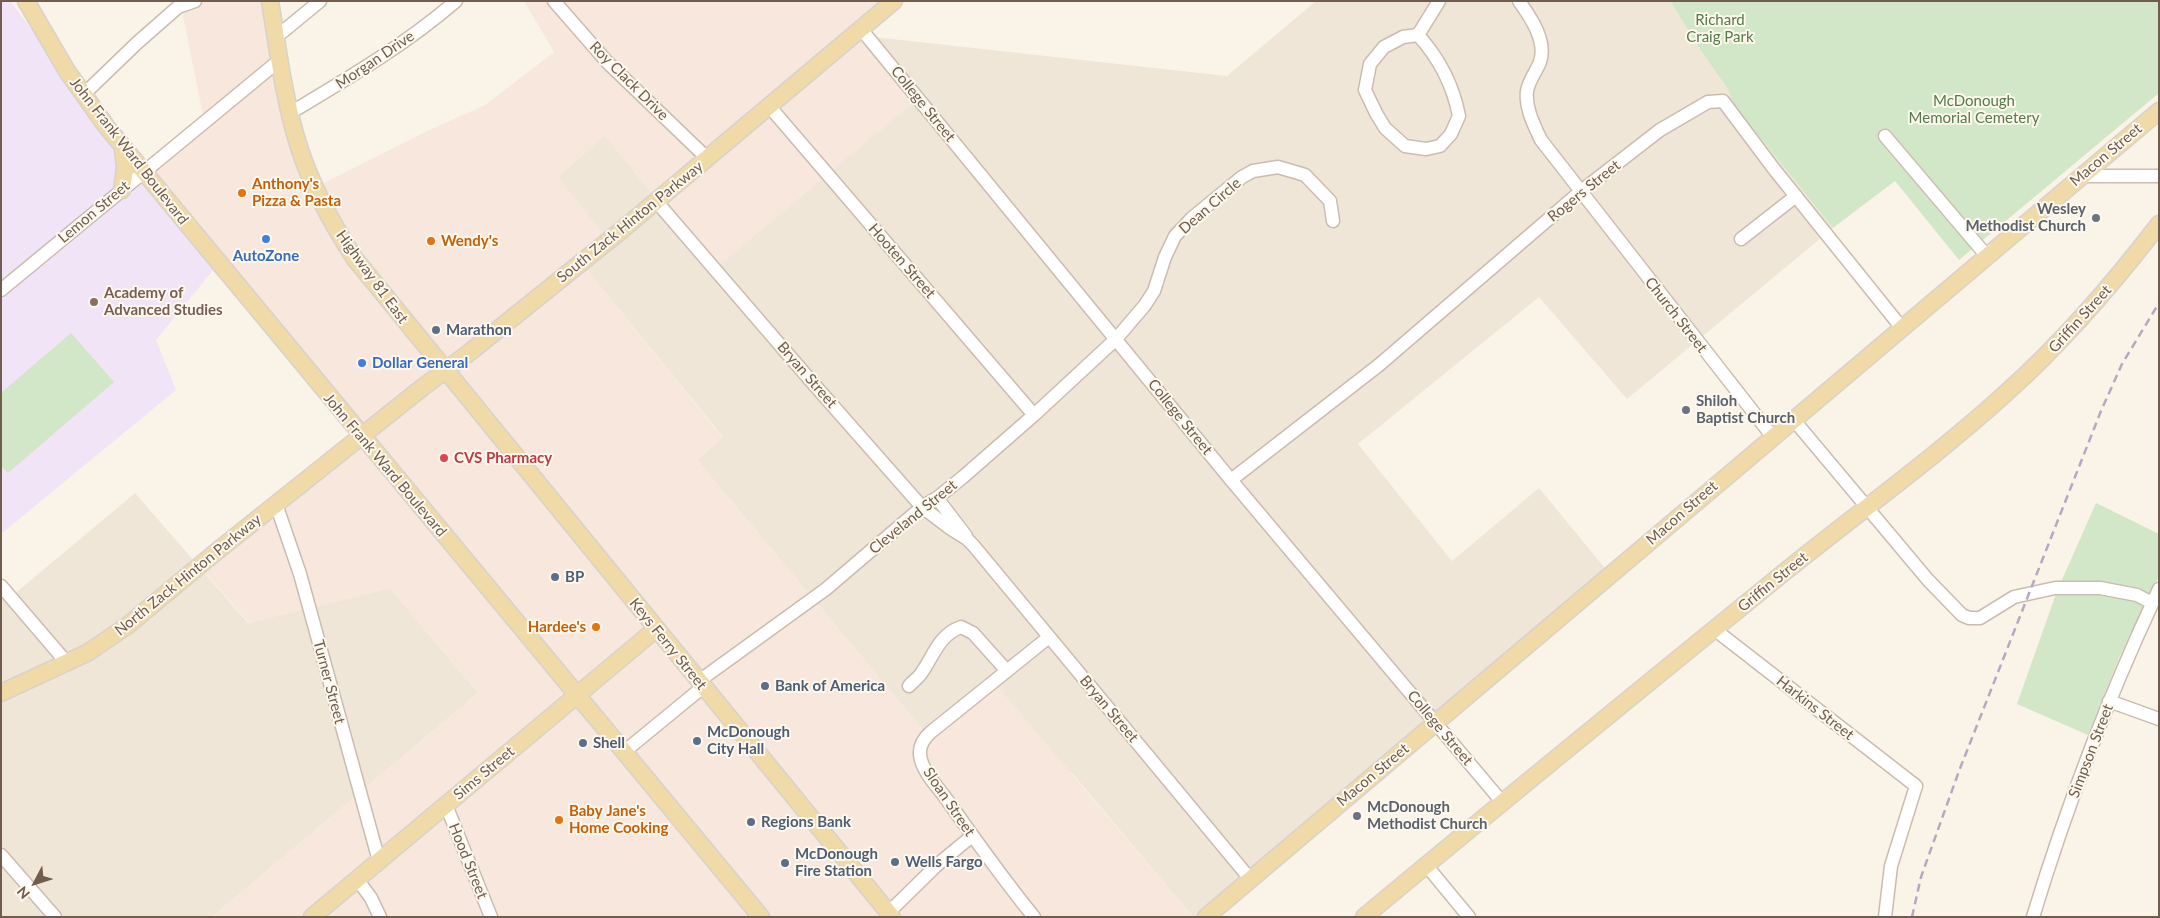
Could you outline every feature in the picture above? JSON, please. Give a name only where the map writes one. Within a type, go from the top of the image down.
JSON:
[{"type":"main road","name":"John Frank Ward Boulevard","points":[[26,1],[83,95],[123,148],[361,436],[578,694],[761,917]]},
{"type":"main road","name":"Highway 81 East","points":[[270,1],[275,38],[281,59],[290,113],[299,146],[314,187],[345,244],[378,290],[445,371]]},
{"type":"main road","name":"South Zack Hinton Parkway","points":[[361,436],[498,331],[708,158],[894,1]]},
{"type":"main road","name":"Macon Street","points":[[1206,917],[1986,255],[2159,111]]},
{"type":"main road","points":[[122,190],[125,168],[123,148]]},
{"type":"main road","name":"Griffin Street","points":[[1364,917],[1502,802],[1866,506],[1963,431],[2044,357],[2121,273],[2159,224]]},
{"type":"main road","name":"Keys Ferry Street","points":[[445,371],[888,915]]},
{"type":"main road","name":"North Zack Hinton Parkway","points":[[1,694],[67,663],[106,642],[361,436]]},
{"type":"main road","name":"Sims Street","points":[[312,917],[656,629]]},
{"type":"street","points":[[83,95],[178,6],[194,1]]},
{"type":"street","points":[[275,38],[320,1]]},
{"type":"street","name":"Morgan Drive","points":[[290,113],[364,69],[428,25],[456,1]]},
{"type":"street","name":"Roy Clack Drive","points":[[554,1],[608,63],[708,158]]},
{"type":"street","points":[[1418,35],[1439,1]]},
{"type":"street","name":"Church Street","points":[[1519,1],[1541,40],[1540,60],[1531,78],[1527,92],[1529,114],[1541,140],[1772,436]]},
{"type":"street","name":"College Street","points":[[862,29],[1231,480],[1502,802]]},
{"type":"street","points":[[1418,35],[1433,51],[1450,86],[1460,116],[1451,134],[1440,146],[1426,149],[1406,146],[1385,128],[1365,90],[1370,64],[1384,47],[1403,37],[1418,35]]},
{"type":"street","name":"Lemon Street","points":[[1,290],[281,59]]},
{"type":"street","name":"Rogers Street","points":[[1231,480],[1379,365],[1580,192],[1660,130],[1708,102],[1723,101],[1901,327]]},
{"type":"street","name":"Hooten Street","points":[[769,106],[1034,415]]},
{"type":"street","points":[[1886,136],[1986,255]]},
{"type":"street","name":"Dean Circle","points":[[1116,339],[1145,305],[1154,291],[1165,257],[1175,236],[1192,218],[1242,177],[1266,167],[1289,169],[1305,175],[1330,201],[1332,221]]},
{"type":"street","points":[[2082,176],[2159,176]]},
{"type":"street","points":[[1741,240],[1796,196]]},
{"type":"street","name":"Bryan Street","points":[[656,201],[922,507],[951,529],[967,538],[1251,880]]},
{"type":"street","name":"Cleveland Street","points":[[625,751],[701,684],[826,589],[922,507],[937,498],[1034,415],[1116,339]]},
{"type":"street","points":[[1793,419],[1950,604],[1958,612],[1969,618],[1984,617],[2014,597],[2055,588],[2108,590],[2137,595],[2152,602]]},
{"type":"street","name":"Bryan Street","points":[[937,498],[965,532],[967,538]]},
{"type":"street","name":"Turner Street","points":[[276,504],[297,565],[379,861]]},
{"type":"street","points":[[1,586],[67,663]]},
{"type":"street","name":"Simpson Street","points":[[2033,917],[2056,842],[2110,701],[2159,588]]},
{"type":"street","points":[[909,686],[920,674],[933,652],[946,636],[961,628],[973,633],[1007,671]]},
{"type":"street","name":"Harkins Street","points":[[1714,630],[1916,786],[1891,866],[1885,917]]},
{"type":"street","name":"Sloan Street","points":[[1033,916],[972,836],[929,775],[922,763],[920,747],[924,738],[931,732],[1049,637]]},
{"type":"street","points":[[2110,701],[2159,720]]},
{"type":"street","name":"Hood Street","points":[[446,805],[491,917]]},
{"type":"street","points":[[888,915],[937,865],[972,836]]},
{"type":"street","points":[[1,855],[55,917]]},
{"type":"street","points":[[1426,865],[1469,917]]},
{"type":"street","points":[[357,879],[371,898],[380,917]]},
{"type":"shaded area","name":"Academy of Advanced Studies","points":[[1,1],[10,1],[106,126],[219,263],[156,340],[176,390],[1,534]]},
{"type":"shaded area","points":[[180,1],[267,1],[318,186],[423,133],[485,105],[554,52],[524,1],[905,1],[865,36],[919,98],[714,270],[605,136],[558,177],[605,235],[578,259],[723,438],[697,460],[927,735],[993,681],[1193,917],[212,917],[478,693],[390,588],[249,623],[199,566],[359,440],[135,181],[204,120]]},
{"type":"shaded area","points":[[1316,1],[1670,1],[1703,54],[1728,89],[1733,104],[1833,228],[1627,399],[1539,297],[1358,444],[1452,561],[1539,488],[1609,573],[1203,917],[1193,917],[1072,773],[927,735],[697,460],[723,437],[578,259],[558,177],[605,135],[714,270],[865,36],[1227,76]]},
{"type":"shaded area","points":[[135,493],[248,623],[390,588],[478,693],[212,917],[1,917],[1,582],[13,595]]},
{"type":"green space","name":"McDonough Memorial Cemetery","points":[[1670,1],[2159,1],[2159,93],[1959,260],[1895,181],[1833,228],[1733,104],[1728,89],[1703,54]]},
{"type":"green space","points":[[71,333],[114,382],[8,473],[1,466],[1,393]]},
{"type":"green space","points":[[2096,503],[2159,534],[2159,576],[2119,658],[2088,735],[2017,704],[2057,591]]},
{"type":"railway","points":[[1912,917],[1921,877],[1959,771],[2101,411],[2122,364],[2159,303]]},
{"type":"place","name":"Anthony's Pizza & Pasta","points":[[242,193]]},
{"type":"place","name":"Wesley Methodist Church","points":[[2096,218]]},
{"type":"place","name":"AutoZone","points":[[266,239]]},
{"type":"place","name":"Wendy's","points":[[431,241]]},
{"type":"place","name":"Academy of Advanced Studies","points":[[94,302]]},
{"type":"place","name":"Marathon","points":[[436,330]]},
{"type":"place","name":"Dollar General","points":[[362,363]]},
{"type":"place","name":"Shiloh Baptist Church","points":[[1686,410]]},
{"type":"place","name":"CVS Pharmacy","points":[[444,458]]},
{"type":"place","name":"BP","points":[[555,577]]},
{"type":"place","name":"Hardee's","points":[[596,627]]},
{"type":"place","name":"Bank of America","points":[[765,686]]},
{"type":"place","name":"McDonough City Hall","points":[[697,741]]},
{"type":"place","name":"Shell","points":[[583,743]]},
{"type":"place","name":"McDonough Methodist Church","points":[[1357,816]]},
{"type":"place","name":"Baby Jane's Home Cooking","points":[[559,820]]},
{"type":"place","name":"Regions Bank","points":[[751,822]]},
{"type":"place","name":"Wells Fargo","points":[[895,862]]},
{"type":"place","name":"McDonough Fire Station","points":[[785,863]]},
{"type":"park label","name":"Richard Craig Park","points":[[1720,28]]}]
